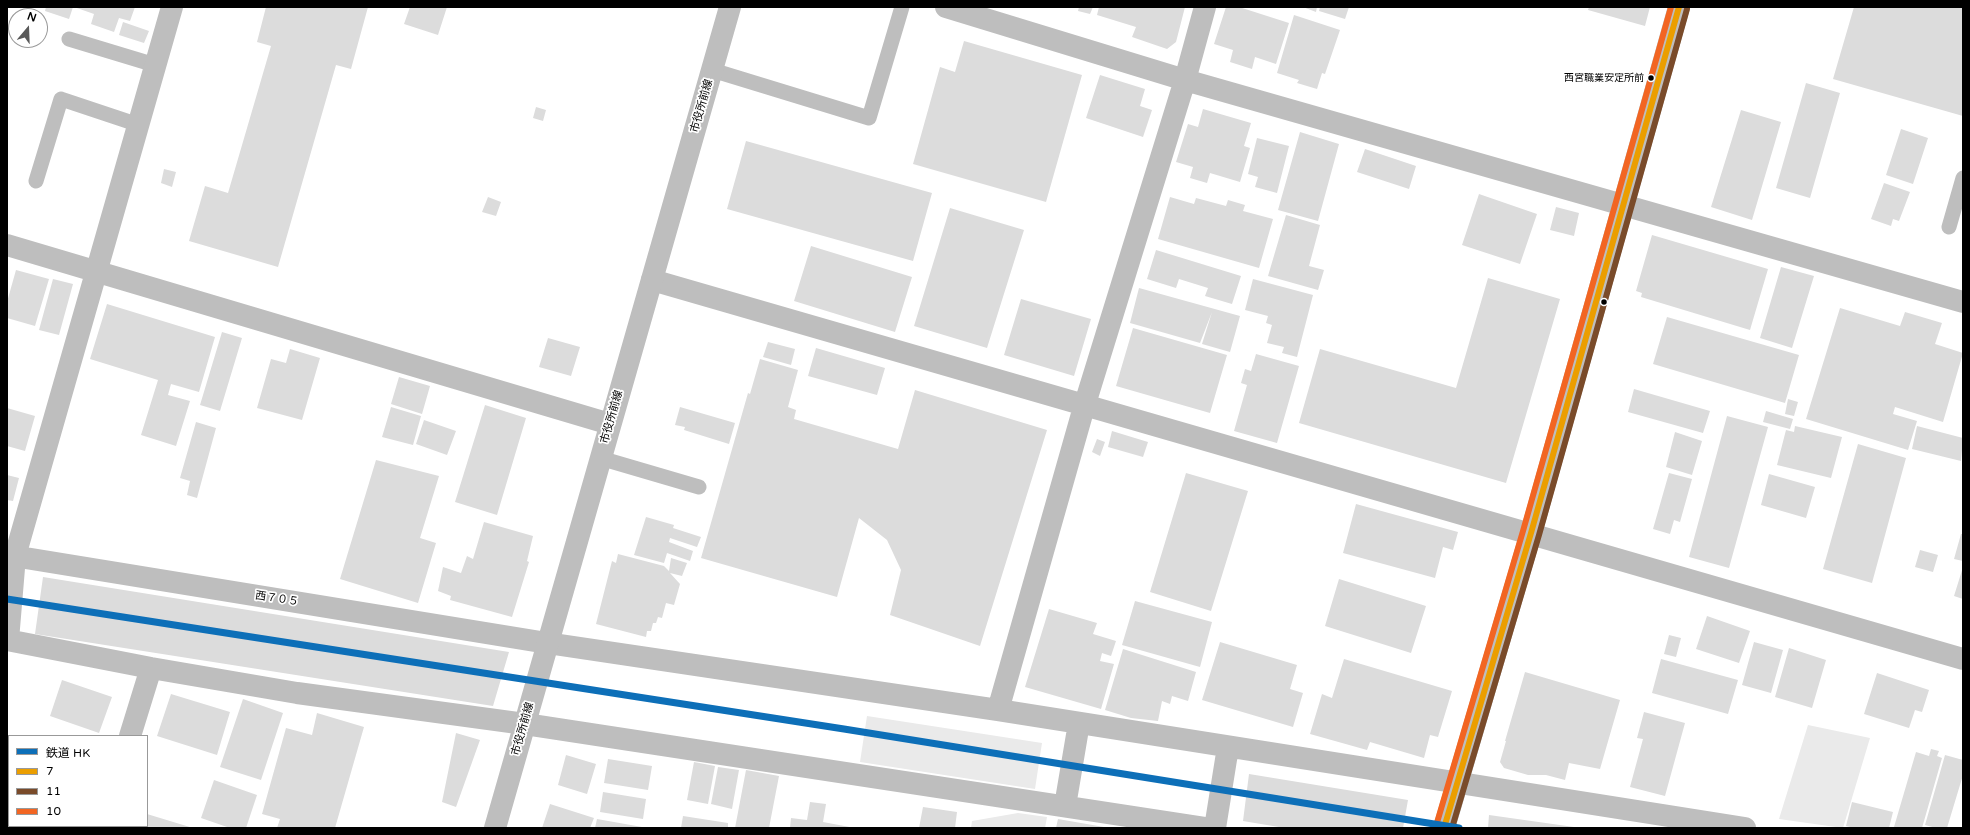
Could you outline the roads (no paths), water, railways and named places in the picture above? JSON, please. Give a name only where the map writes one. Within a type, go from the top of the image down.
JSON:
[{"type":"street","points":[[172,7],[96,271],[11,555],[8,640],[151,668],[297,692],[525,724],[1206,828]]},
{"type":"street","name":"市役所前線","points":[[495,828],[730,7]]},
{"type":"street","points":[[946,7],[995,14],[1185,80],[1963,302]]},
{"type":"street","points":[[998,710],[1084,407],[1185,80],[1206,7]]},
{"type":"street","points":[[1444,828],[1531,533],[1679,7]]},
{"type":"street","points":[[7,245],[610,424]]},
{"type":"street","points":[[652,280],[1084,407],[1531,533],[1963,659]]},
{"type":"street","name":"西７０５","points":[[11,555],[547,643],[998,710],[1457,784],[1745,828]]},
{"type":"street","points":[[130,735],[151,668]]},
{"type":"street","points":[[1065,806],[1079,723]]},
{"type":"street","points":[[1215,828],[1228,747]]},
{"type":"lane","points":[[712,70],[869,118],[902,7]]},
{"type":"lane","points":[[69,39],[155,65]]},
{"type":"lane","points":[[36,181],[61,99],[139,124]]},
{"type":"lane","points":[[1949,227],[1963,178]]},
{"type":"lane","points":[[600,458],[699,487]]},
{"type":"rail line","name":"HK","points":[[7,599],[844,729],[1459,828]]},
{"type":"place","name":"西宮職業安定所前","points":[[1651,78]]}]
